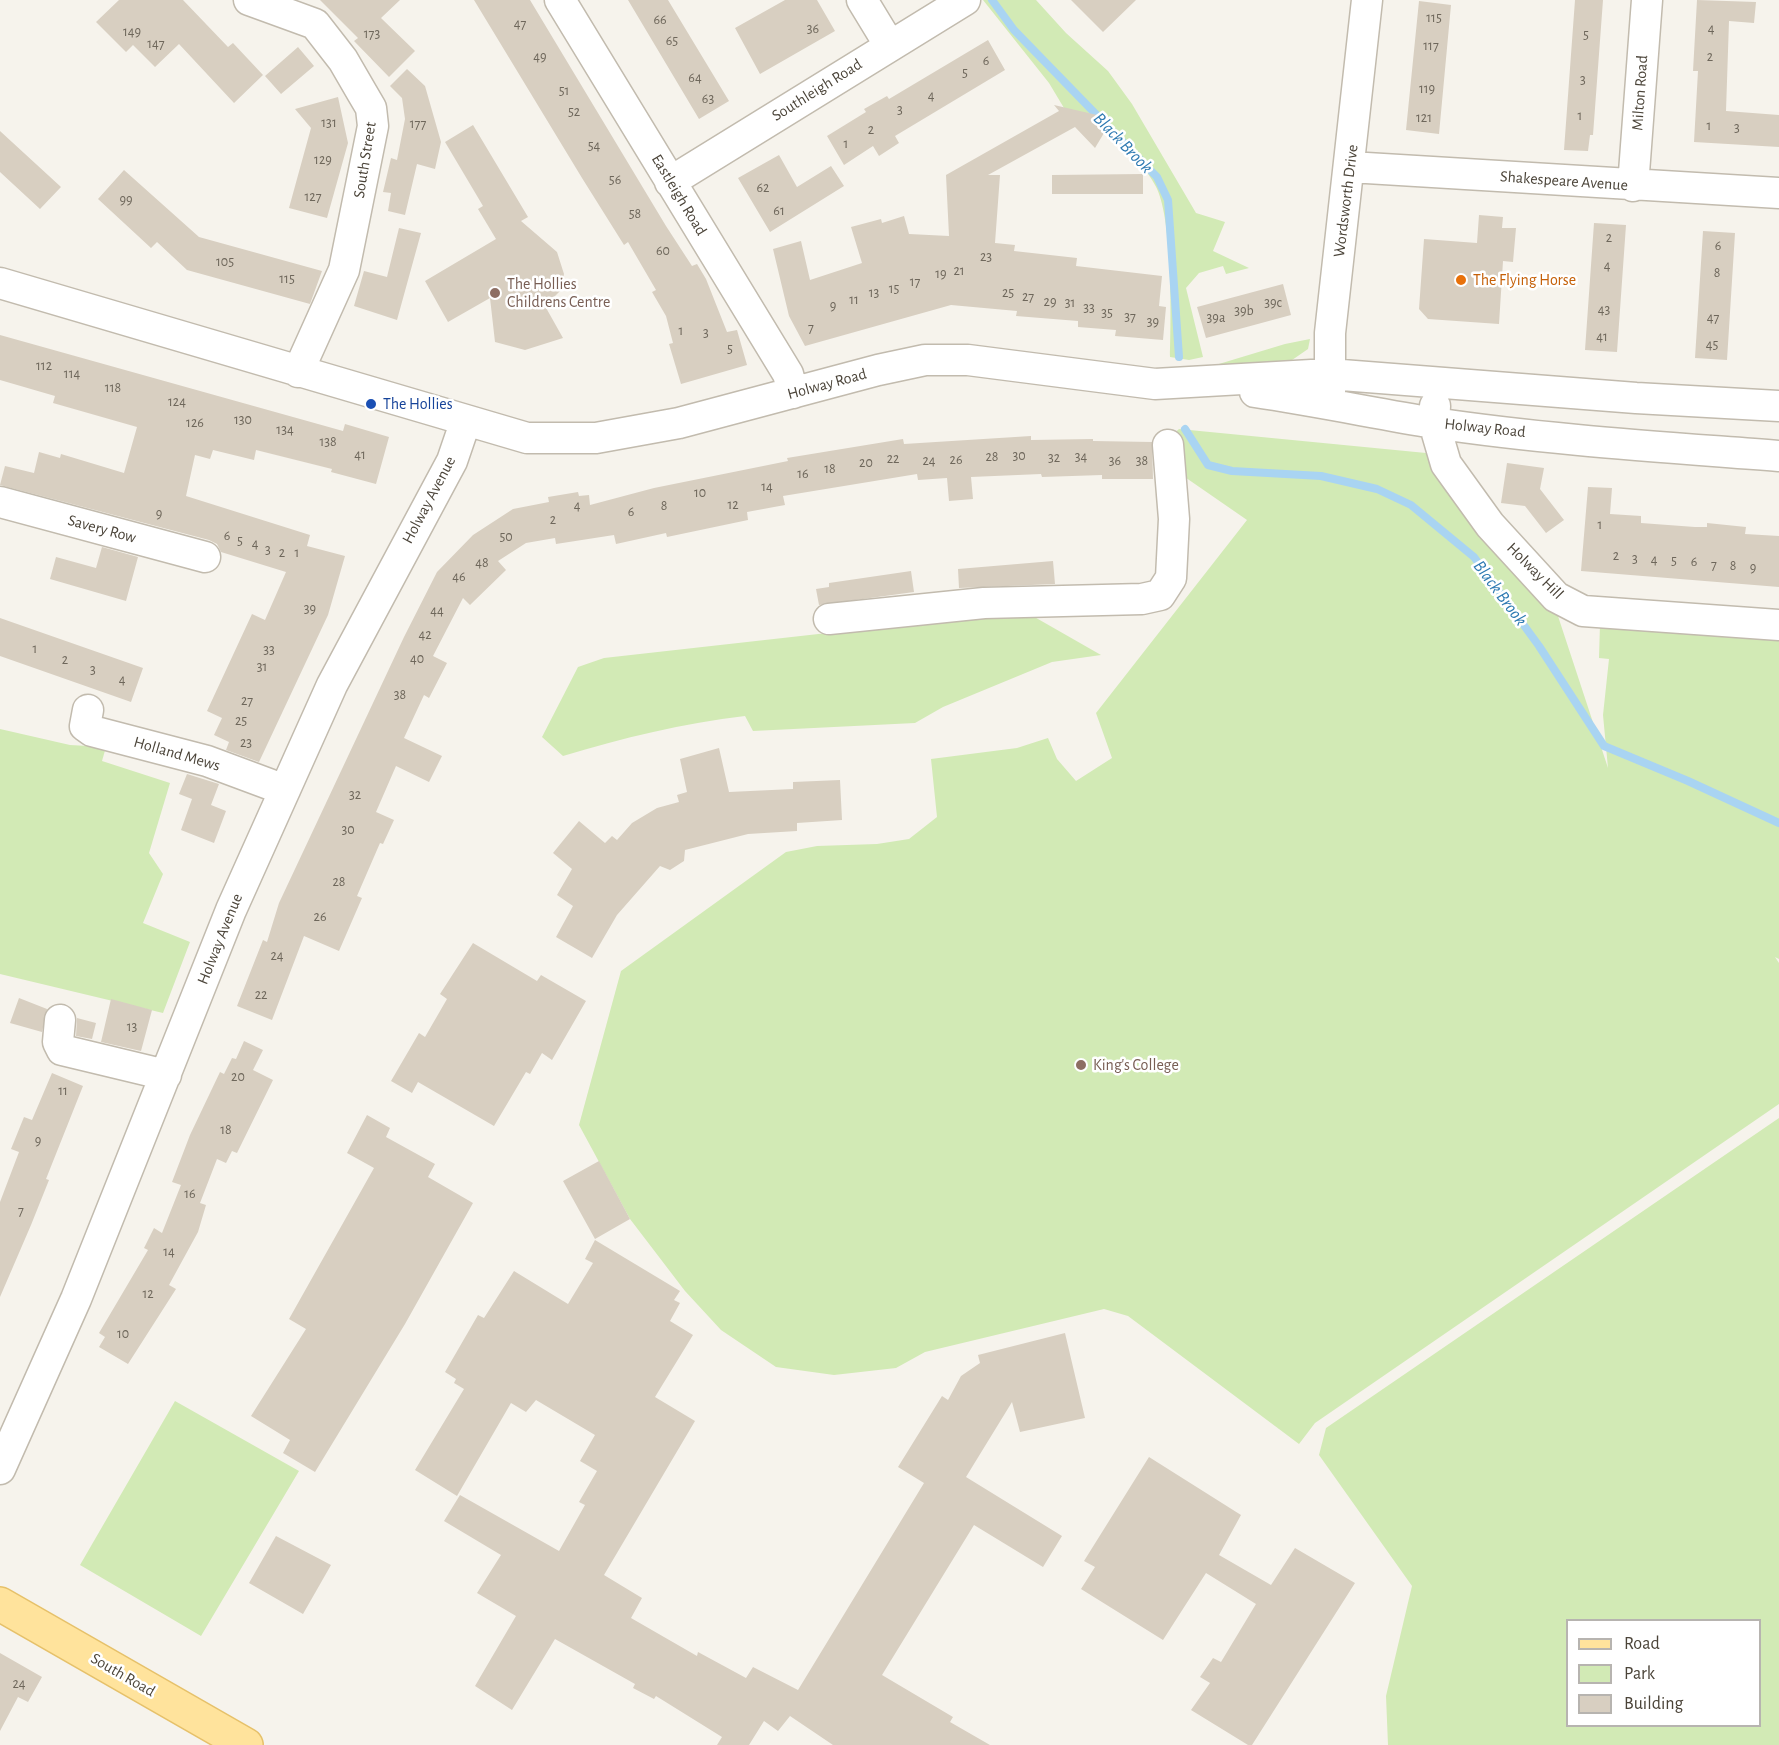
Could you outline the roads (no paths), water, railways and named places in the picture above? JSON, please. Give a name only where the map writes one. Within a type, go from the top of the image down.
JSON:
[{"type":"main road","name":"South Road","points":[[0,1604],[246,1745]]},
{"type":"street","name":"South Street","points":[[249,0],[315,24],[343,60],[371,108],[373,126],[344,270],[298,372]]},
{"type":"street","name":"Eastleigh Road","points":[[560,0],[788,374],[793,393]]},
{"type":"street","points":[[862,0],[890,45]]},
{"type":"street","name":"Southleigh Road","points":[[670,182],[965,0]]},
{"type":"street","name":"Wordsworth Drive","points":[[1329,389],[1330,333],[1367,0]]},
{"type":"street","name":"Milton Road","points":[[1633,186],[1647,0]]},
{"type":"street","name":"Shakespeare Avenue","points":[[1350,167],[1633,186],[1779,193]]},
{"type":"street","points":[[0,283],[466,420]]},
{"type":"street","name":"Holway Road","points":[[466,420],[526,438],[596,438],[679,423],[925,360],[968,360],[1155,384],[1329,389],[1435,381],[1636,398],[1779,406]]},
{"type":"street","name":"Holway Hill","points":[[1435,381],[1434,423],[1446,464],[1490,525],[1557,597],[1583,611],[1779,625]]},
{"type":"street","name":"Holway Road","points":[[1329,389],[1434,423],[1779,456]]},
{"type":"street","name":"Holway Avenue","points":[[0,1470],[76,1299],[231,910],[332,685],[452,461],[466,420]]},
{"type":"street","points":[[829,619],[984,603],[1142,599],[1160,595],[1171,578],[1174,519],[1168,445]]},
{"type":"street","name":"Savery Row","points":[[0,502],[205,557]]},
{"type":"street","name":"Holland Mews","points":[[88,710],[85,726],[92,731],[207,761],[285,789]]},
{"type":"street","points":[[60,1020],[58,1042],[62,1050],[166,1076]]},
{"type":"waterway","name":"Black Brook","points":[[992,0],[1014,30],[1157,177],[1168,200],[1179,357]]},
{"type":"waterway","name":"Black Brook","points":[[1185,429],[1208,465],[1232,471],[1321,476],[1377,489],[1411,505],[1474,557],[1539,646],[1604,746],[1779,823]]},
{"type":"place","name":"The Flying Horse","points":[[1461,280]]},
{"type":"place","name":"The Hollies Childrens Centre","points":[[495,293]]},
{"type":"place","name":"The Hollies","points":[[371,404]]},
{"type":"place","name":"King's College","points":[[1081,1065]]}]
